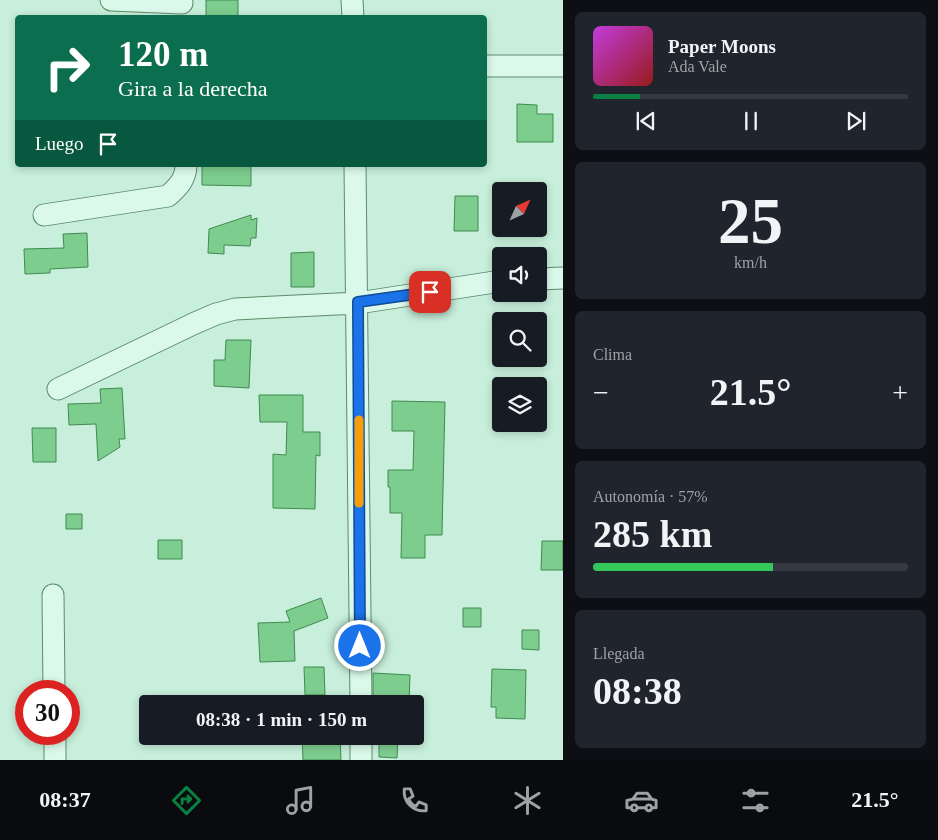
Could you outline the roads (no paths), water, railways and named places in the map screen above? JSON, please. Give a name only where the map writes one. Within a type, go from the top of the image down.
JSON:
[{"type":"street","points":[[111,0],[182,7]]},
{"type":"street","points":[[352,0],[353,15]]},
{"type":"street","points":[[487,66],[563,66]]},
{"type":"street","points":[[44,215],[168,196],[180,185],[186,173],[186,167]]},
{"type":"street","points":[[355,167],[358,302],[360,695]]},
{"type":"street","points":[[547,279],[563,278]]},
{"type":"street","points":[[58,389],[216,314],[236,309],[358,302],[492,282]]},
{"type":"street","points":[[53,595],[54,680]]},
{"type":"street","points":[[55,745],[55,760]]},
{"type":"street","points":[[361,745],[361,760]]}]
